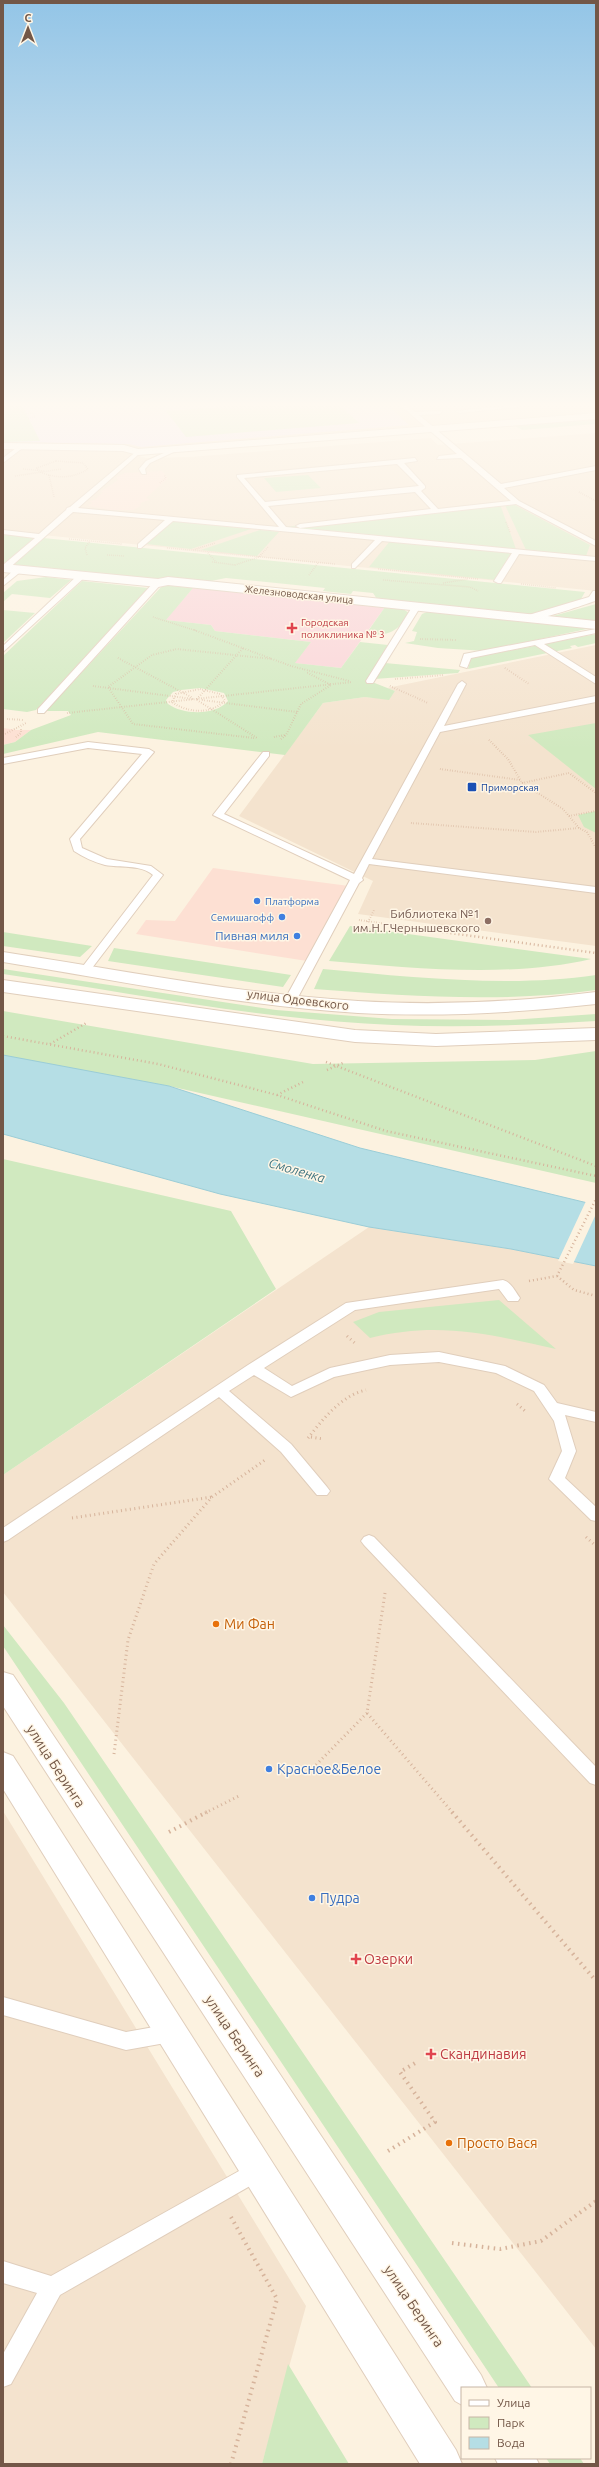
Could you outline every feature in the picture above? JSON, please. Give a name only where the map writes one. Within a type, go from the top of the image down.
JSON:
[{"type":"street","name":"Железноводская улица","points":[[4,568],[158,583],[168,581],[596,625]]},
{"type":"street","name":"улица Одоевского","points":[[3,957],[290,1001],[358,1007],[436,1009],[550,1004],[596,998]]},
{"type":"street","points":[[3,986],[355,1036],[436,1040],[596,1034]]},
{"type":"street","name":"улица Беринга","points":[[3,1683],[467,2387]]},
{"type":"street","points":[[7,1779],[171,2033],[442,2464]]},
{"type":"lane","points":[[4,568],[57,520]]},
{"type":"lane","points":[[141,546],[170,520]]},
{"type":"lane","points":[[182,520],[596,559]]},
{"type":"lane","points":[[277,520],[283,527]]},
{"type":"lane","points":[[262,528],[349,520]]},
{"type":"lane","points":[[551,520],[596,544]]},
{"type":"lane","points":[[3,532],[40,536]]},
{"type":"lane","points":[[356,566],[380,539]]},
{"type":"lane","points":[[498,581],[517,552]]},
{"type":"lane","points":[[3,584],[20,570]]},
{"type":"lane","points":[[3,650],[82,576]]},
{"type":"lane","points":[[41,711],[158,583]]},
{"type":"lane","points":[[526,617],[542,615],[595,597]]},
{"type":"lane","points":[[373,680],[417,606]]},
{"type":"lane","points":[[464,666],[467,656],[596,631]]},
{"type":"lane","points":[[537,643],[596,681]]},
{"type":"lane","points":[[290,1001],[358,880],[388,820],[462,684]]},
{"type":"lane","points":[[437,730],[596,698]]},
{"type":"lane","points":[[448,712],[472,723]]},
{"type":"lane","points":[[3,761],[88,745],[149,752],[75,839],[77,849],[91,857],[145,867],[155,871],[158,875],[85,970]]},
{"type":"lane","points":[[266,754],[218,815],[358,880]]},
{"type":"lane","points":[[368,861],[596,890]]},
{"type":"lane","points":[[3,1536],[253,1368],[351,1306],[503,1284],[513,1298]]},
{"type":"lane","points":[[253,1368],[291,1392],[330,1373],[390,1360],[438,1357],[500,1369],[539,1388],[561,1420],[569,1451],[556,1479],[596,1516]]},
{"type":"lane","points":[[220,1390],[286,1448],[322,1491]]},
{"type":"lane","points":[[552,1407],[596,1417]]},
{"type":"lane","points":[[369,1540],[596,1778]]},
{"type":"lane","points":[[3,2006],[126,2041],[171,2033]]},
{"type":"lane","points":[[3,2376],[52,2287],[257,2171]]},
{"type":"lane","points":[[3,2272],[52,2287]]},
{"type":"path","points":[[506,520],[517,552]]},
{"type":"path","points":[[40,536],[356,566],[561,588]]},
{"type":"path","points":[[136,608],[160,621],[205,634],[302,670],[352,682]]},
{"type":"path","points":[[98,648],[196,699],[258,738],[271,747],[266,754]]},
{"type":"path","points":[[196,699],[207,690],[243,648]]},
{"type":"path","points":[[108,687],[152,655],[177,649],[272,659]]},
{"type":"path","points":[[529,684],[501,666],[555,655]]},
{"type":"path","points":[[302,670],[331,685]]},
{"type":"path","points":[[63,714],[352,682],[446,675]]},
{"type":"path","points":[[373,680],[448,712]]},
{"type":"path","points":[[66,682],[297,712]]},
{"type":"path","points":[[108,687],[134,724],[278,741],[286,735],[301,704],[331,685]]},
{"type":"path","points":[[172,702],[174,696],[182,692],[207,690],[223,696]]},
{"type":"path","points":[[223,696],[223,703]]},
{"type":"path","points":[[172,702],[176,706],[186,710],[211,709],[223,703]]},
{"type":"path","points":[[3,735],[21,727],[29,720],[7,719]]},
{"type":"path","points":[[472,723],[508,759],[521,781],[563,809],[579,828],[587,832],[596,848]]},
{"type":"path","points":[[417,766],[521,781],[569,772],[596,793]]},
{"type":"path","points":[[569,816],[596,810]]},
{"type":"path","points":[[388,820],[478,830],[536,832],[579,828]]},
{"type":"path","points":[[368,922],[374,910]]},
{"type":"path","points":[[337,917],[596,953]]},
{"type":"path","points":[[50,1045],[88,1022]]},
{"type":"path","points":[[3,1036],[158,1064],[277,1096],[386,1131],[596,1176]]},
{"type":"path","points":[[326,1062],[596,1166]]},
{"type":"path","points":[[327,1070],[345,1062]]},
{"type":"path","points":[[277,1096],[305,1081]]},
{"type":"path","points":[[503,1284],[557,1276],[562,1270],[596,1198]]},
{"type":"path","points":[[557,1276],[574,1290],[596,1296]]},
{"type":"path","points":[[329,1320],[375,1363]]},
{"type":"path","points":[[311,1437],[323,1439]]},
{"type":"path","points":[[19,1526],[212,1497]]},
{"type":"path","points":[[316,1765],[367,1713],[390,1562]]},
{"type":"path","points":[[367,1713],[596,1981]]},
{"type":"path","points":[[169,1832],[239,1796]]},
{"type":"path","points":[[388,2151],[435,2122],[400,2072],[417,2062]]},
{"type":"path","points":[[218,2194],[277,2299],[231,2464]]},
{"type":"path","points":[[452,2243],[500,2249],[541,2241],[596,2201]]},
{"type":"shaded area","points":[[3,520],[596,520],[596,591],[3,531]]},
{"type":"shaded area","name":"Городская поликлиника № 3","points":[[193,588],[385,607],[341,668],[294,663],[311,642],[215,631],[211,625],[165,620]]},
{"type":"shaded area","points":[[596,645],[596,946],[358,914],[373,881],[239,816],[323,703],[365,697],[389,699],[395,691],[387,688]]},
{"type":"shaded area","points":[[3,728],[31,730],[15,742],[3,745]]},
{"type":"shaded area","name":"Платформа","points":[[213,868],[349,886],[307,961],[136,934],[146,920],[175,921]]},
{"type":"shaded area","points":[[369,1227],[511,1249],[596,1266],[596,2349],[3,1592],[3,1475]]},
{"type":"shaded area","points":[[3,1811],[306,2306],[262,2464],[3,2464]]},
{"type":"green space","points":[[348,520],[506,520],[517,552],[283,527]]},
{"type":"green space","points":[[512,520],[543,520],[590,545],[586,556],[526,550]]},
{"type":"green space","points":[[172,521],[251,529],[191,549],[146,544]]},
{"type":"green space","points":[[260,530],[279,532],[257,556],[201,550]]},
{"type":"green space","points":[[3,534],[585,592],[581,599],[532,615],[377,599],[373,593],[353,591],[351,594],[323,591],[325,588],[226,578],[206,582],[164,577],[156,580],[3,565]]},
{"type":"green space","points":[[390,541],[514,552],[496,580],[369,567]]},
{"type":"green space","points":[[46,577],[71,580],[50,598],[12,594],[3,602],[3,593],[17,581]]},
{"type":"green space","points":[[82,581],[148,588],[36,710],[27,712],[3,709],[3,656]]},
{"type":"green space","points":[[163,585],[193,588],[166,620],[211,625],[215,631],[311,642],[295,663],[341,668],[360,642],[388,645],[367,680],[395,691],[389,700],[365,697],[323,703],[285,755],[98,732],[3,754],[3,745],[15,742],[31,730],[71,715],[68,711],[46,711]],"holes":[[[200,688],[224,693],[228,701],[222,706],[199,712],[190,712],[174,708],[168,704],[166,700],[173,692],[181,690]]]},
{"type":"green space","points":[[596,604],[596,621],[553,616]]},
{"type":"green space","points":[[385,607],[403,609],[409,613],[401,625],[392,631],[381,634],[366,634]]},
{"type":"green space","points":[[3,610],[35,613],[3,643]]},
{"type":"green space","points":[[429,611],[591,628],[485,651],[438,648],[405,643],[414,641],[417,632],[412,631],[422,614]]},
{"type":"green space","points":[[596,634],[596,643],[578,647],[575,645],[570,646],[572,648],[468,669],[471,658]]},
{"type":"green space","points":[[385,663],[460,670],[458,673],[374,679]]},
{"type":"green space","points":[[596,723],[596,789],[528,735]]},
{"type":"green space","points":[[596,811],[596,833],[584,827],[578,815]]},
{"type":"green space","points":[[350,926],[591,959],[560,965],[494,970],[460,970],[329,961]]},
{"type":"green space","points":[[3,932],[92,946],[80,957],[3,946]]},
{"type":"green space","points":[[114,948],[291,975],[283,987],[108,961]]},
{"type":"green space","points":[[3,969],[276,1010],[392,1019],[510,1020],[596,1014],[596,1021],[520,1025],[418,1026],[295,1018],[198,1005],[3,974]]},
{"type":"green space","points":[[323,969],[425,978],[494,981],[563,979],[596,975],[596,990],[526,996],[455,997],[314,989]]},
{"type":"green space","points":[[3,1011],[313,1064],[535,1060],[596,1051],[596,1183],[169,1086],[3,1057]]},
{"type":"green space","points":[[3,1159],[231,1211],[276,1289],[3,1475]]},
{"type":"green space","points":[[499,1300],[556,1349],[486,1334],[441,1330],[418,1330],[370,1338],[353,1322],[379,1312]]},
{"type":"green space","points":[[3,1625],[64,1703],[531,2387],[498,2387],[3,1646]]},
{"type":"green space","points":[[288,2364],[349,2464],[262,2464]]},
{"type":"green space","points":[[547,2459],[581,2459],[584,2464],[550,2464]]},
{"type":"water","name":"Смоленка","points":[[3,1055],[169,1086],[360,1148],[596,1205],[596,1266],[511,1249],[369,1227],[220,1194],[3,1134]]},
{"type":"pier","points":[[586,1201],[596,1203],[596,1214],[573,1264],[558,1261]]},
{"type":"place","name":"Городская поликлиника № 3","points":[[292,628]]},
{"type":"place","name":"Приморская","points":[[472,787]]},
{"type":"place","name":"Платформа","points":[[257,901]]},
{"type":"place","name":"Семишагофф","points":[[282,917]]},
{"type":"place","name":"Библиотека №1 им.Н.Г.Чернышевского","points":[[488,921]]},
{"type":"place","name":"Пивная миля","points":[[297,936]]},
{"type":"place","name":"Ми Фан","points":[[216,1624]]},
{"type":"place","name":"Красное&Белое","points":[[269,1769]]},
{"type":"place","name":"Пудра","points":[[312,1898]]},
{"type":"place","name":"Озерки","points":[[356,1959]]},
{"type":"place","name":"Скандинавия","points":[[431,2054]]},
{"type":"place","name":"Просто Вася","points":[[449,2143]]}]
